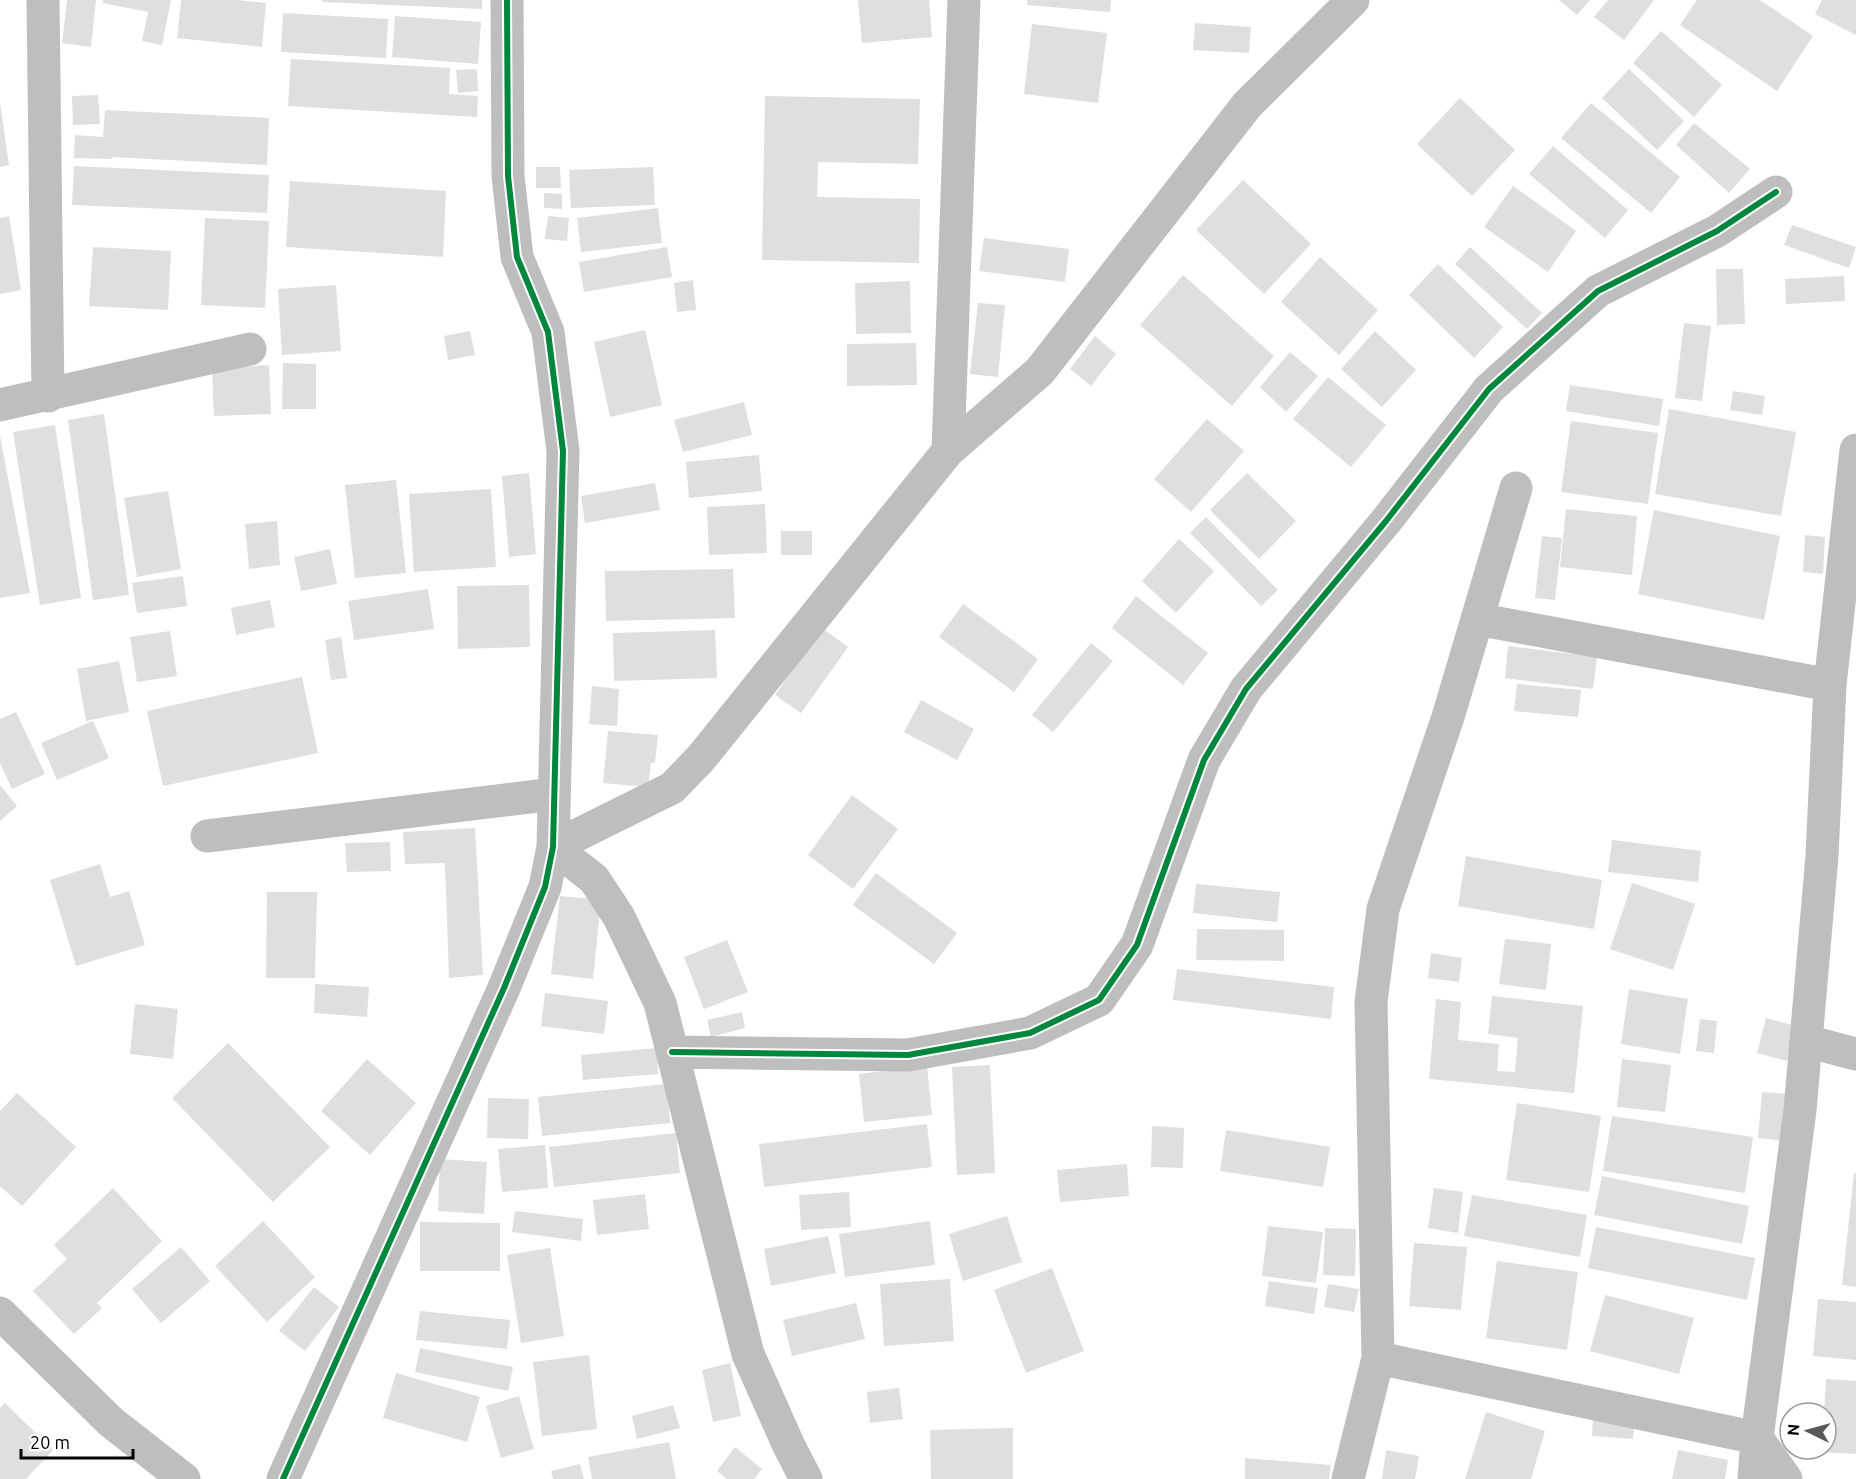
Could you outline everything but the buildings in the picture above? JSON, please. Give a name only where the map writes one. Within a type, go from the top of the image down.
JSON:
[{"type":"street","points":[[43,0],[48,396]]},
{"type":"street","points":[[284,1479],[504,988],[545,887],[553,847],[563,451],[548,332],[517,257],[508,176],[507,0]]},
{"type":"street","points":[[948,451],[964,0]]},
{"type":"street","points":[[553,847],[672,788],[701,758],[948,451],[1041,371],[1247,105],[1353,0]]},
{"type":"street","points":[[672,1052],[908,1055],[1030,1033],[1099,1000],[1137,945],[1204,760],[1246,689],[1386,521],[1489,389],[1598,291],[1717,231],[1776,192]]},
{"type":"street","points":[[0,405],[250,349]]},
{"type":"street","points":[[1754,1479],[1757,1438],[1800,1110],[1822,856],[1830,685],[1856,450]]},
{"type":"street","points":[[1348,1479],[1378,1358],[1371,1002],[1383,909],[1448,717],[1516,488]]},
{"type":"street","points":[[1477,619],[1830,685]]},
{"type":"street","points":[[207,836],[554,794]]},
{"type":"street","points":[[553,847],[594,879],[619,917],[660,1003],[748,1354],[806,1479]]},
{"type":"street","points":[[1806,1041],[1856,1054]]},
{"type":"street","points":[[0,1313],[111,1422],[184,1479]]},
{"type":"street","points":[[1378,1358],[1757,1438],[1786,1479]]},
{"type":"cycle path","points":[[283,1479],[504,988],[545,887],[553,847],[563,451],[548,332],[517,257],[508,176],[507,0]]},
{"type":"cycle path","points":[[672,1052],[908,1055],[1030,1033],[1099,1000],[1137,945],[1204,760],[1246,689],[1386,521],[1489,389],[1598,291],[1717,231],[1776,192]]}]
